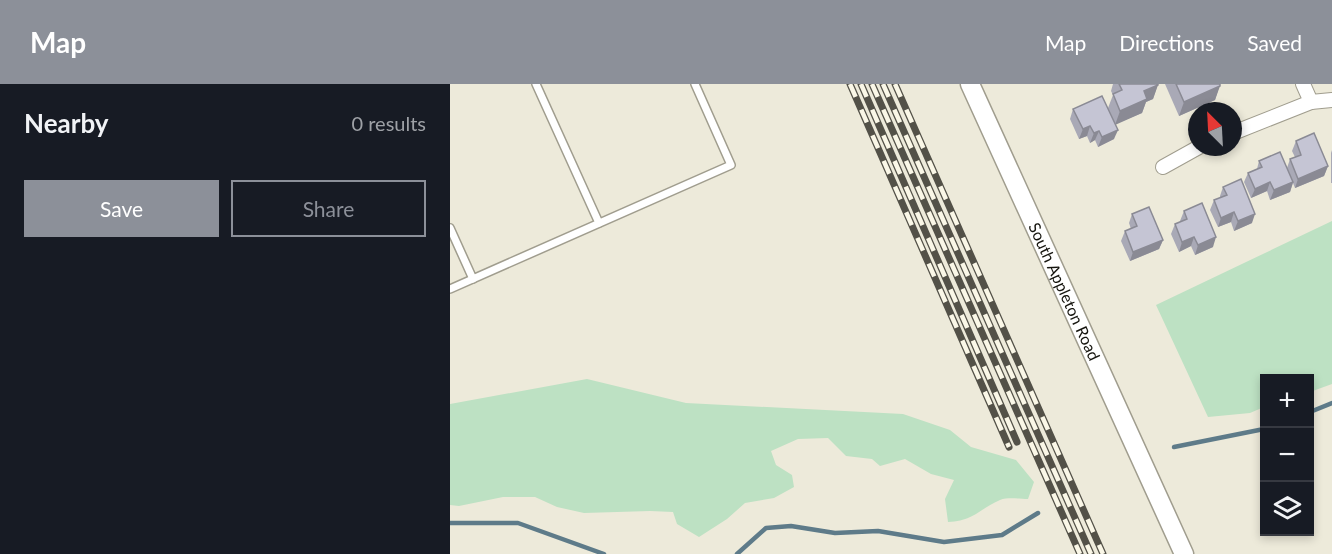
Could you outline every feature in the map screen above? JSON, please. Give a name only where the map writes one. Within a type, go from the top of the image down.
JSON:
[{"type":"main road","name":"South Appleton Road","points":[[970,84],[1184,554]]},
{"type":"main road","name":"South Appleton Road","points":[[1157,499],[1178,554]]},
{"type":"street","points":[[1303,84],[1311,102]]},
{"type":"street","points":[[1242,129],[1311,102],[1332,100]]},
{"type":"street","points":[[1163,167],[1188,153]]},
{"type":"lane","points":[[536,84],[599,223]]},
{"type":"lane","points":[[450,289],[731,165],[695,84]]},
{"type":"lane","points":[[450,228],[473,279]]},
{"type":"green space","points":[[1332,221],[1332,384],[1314,391],[1314,374],[1260,374],[1260,409],[1250,413],[1208,417],[1156,305]]},
{"type":"green space","points":[[587,379],[686,403],[903,414],[950,430],[971,447],[1016,460],[1034,482],[1028,499],[1000,500],[970,517],[948,522],[945,499],[954,480],[931,474],[905,459],[880,466],[872,459],[846,456],[828,438],[798,439],[771,451],[776,465],[792,475],[794,487],[774,498],[745,503],[727,519],[699,537],[677,524],[673,512],[584,513],[557,507],[535,497],[503,497],[459,506],[450,505],[450,404]]},
{"type":"building","points":[[1119,84],[1158,85],[1144,91],[1147,99],[1120,111],[1113,94],[1122,90]]},
{"type":"building","points":[[1176,84],[1220,84],[1220,86],[1184,102]]},
{"type":"building","points":[[1102,96],[1118,130],[1102,137],[1099,131],[1094,133],[1090,126],[1083,129],[1073,109]]},
{"type":"building","points":[[1314,133],[1328,166],[1298,179],[1290,159],[1301,155],[1296,141]]},
{"type":"building","points":[[1280,152],[1293,182],[1274,190],[1270,182],[1255,189],[1248,173],[1262,167],[1259,161]]},
{"type":"building","points":[[1241,179],[1255,214],[1238,221],[1234,212],[1221,218],[1214,200],[1227,195],[1223,187]]},
{"type":"building","points":[[1202,203],[1216,237],[1198,245],[1194,237],[1182,242],[1175,224],[1187,219],[1184,211]]},
{"type":"building","points":[[1149,207],[1163,240],[1133,252],[1125,231],[1137,226],[1132,214]]},
{"type":"waterway","points":[[1314,410],[1332,403]]},
{"type":"waterway","points":[[1174,447],[1260,430]]},
{"type":"waterway","points":[[737,554],[766,528],[791,526],[835,533],[878,531],[944,542],[1002,535],[1038,513]]},
{"type":"waterway","points":[[450,523],[518,523],[604,554]]},
{"type":"railway","points":[[850,84],[1009,447]]},
{"type":"railway","points":[[861,84],[1017,442]]},
{"type":"railway","points":[[872,84],[1080,554]]},
{"type":"railway","points":[[883,84],[1091,554]]},
{"type":"railway","points":[[895,84],[1103,554]]}]
